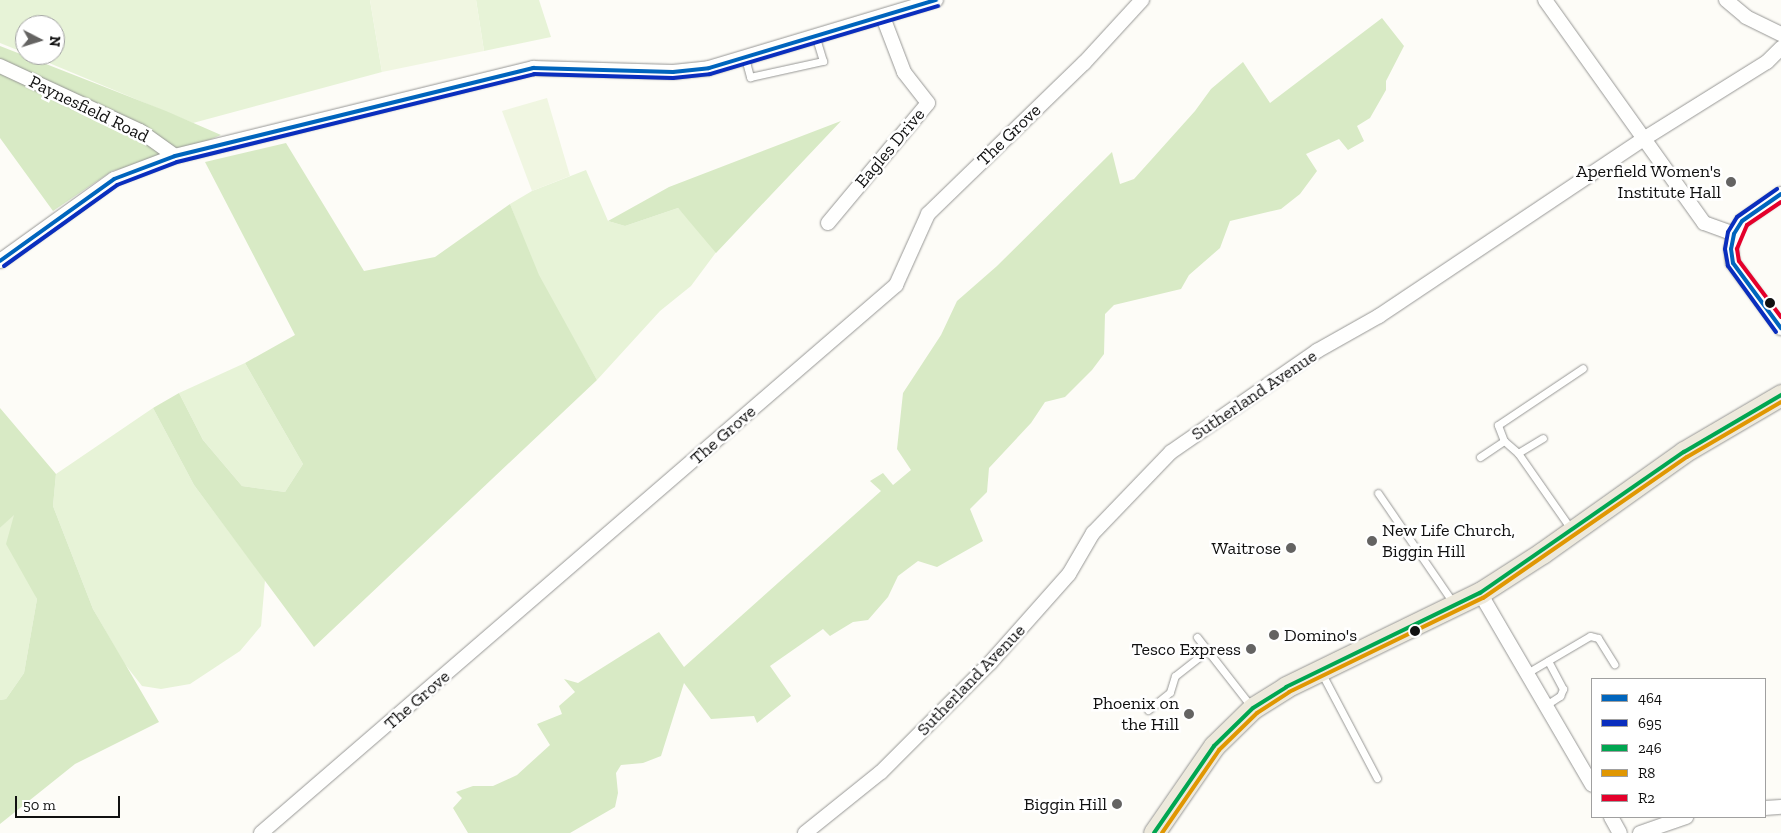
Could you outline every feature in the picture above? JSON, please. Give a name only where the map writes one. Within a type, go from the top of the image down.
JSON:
[{"type":"main road","points":[[1154,833],[1214,746],[1253,708],[1320,670],[1480,593],[1573,531],[1684,452],[1781,395]]},
{"type":"street","points":[[0,261],[114,179],[175,156],[533,68],[673,72],[709,68],[816,38],[936,0]]},
{"type":"street","name":"The Grove","points":[[261,833],[896,284],[928,214],[1084,63],[1142,0]]},
{"type":"street","points":[[1546,0],[1642,140],[1704,223],[1734,234]]},
{"type":"street","points":[[1726,0],[1746,17],[1781,34]]},
{"type":"street","name":"Eagles Drive","points":[[828,223],[881,155],[928,103],[904,72],[883,17]]},
{"type":"street","name":"Sutherland Avenue","points":[[805,833],[881,772],[990,663],[1069,574],[1093,533],[1171,452],[1316,351],[1379,316],[1642,140],[1767,62],[1781,48]]},
{"type":"street","name":"Paynesfield Road","points":[[0,66],[140,131],[175,156]]},
{"type":"street","points":[[1781,194],[1742,221],[1734,234],[1731,249],[1733,264],[1781,328]]},
{"type":"street","points":[[1480,593],[1591,783]]},
{"type":"street","points":[[1766,808],[1781,807]]},
{"type":"street","points":[[1612,818],[1620,833]]},
{"type":"street","points":[[1640,833],[1683,818]]},
{"type":"lane","points":[[745,58],[750,77],[823,61],[816,38]]},
{"type":"lane","points":[[1573,531],[1518,453],[1504,441],[1498,425],[1583,368]]},
{"type":"lane","points":[[1518,453],[1543,438]]},
{"type":"lane","points":[[1480,457],[1504,441]]},
{"type":"lane","points":[[1378,493],[1455,604]]},
{"type":"lane","points":[[1527,673],[1594,636],[1614,664]]},
{"type":"lane","points":[[1197,637],[1253,708]]},
{"type":"lane","points":[[1148,710],[1170,692],[1175,676],[1208,650]]},
{"type":"lane","points":[[1546,705],[1560,696],[1563,689],[1548,661]]},
{"type":"lane","points":[[1320,670],[1377,778]]},
{"type":"green space","points":[[0,0],[370,0],[382,72],[193,123],[54,65],[65,65],[65,15],[15,15],[15,49],[0,43]]},
{"type":"green space","points":[[370,0],[476,0],[484,51],[382,72]]},
{"type":"green space","points":[[476,0],[539,0],[551,37],[484,51]]},
{"type":"green space","points":[[1382,18],[1404,46],[1386,81],[1386,90],[1370,118],[1357,126],[1364,141],[1348,150],[1339,139],[1306,154],[1317,171],[1300,194],[1281,209],[1230,221],[1220,248],[1189,275],[1181,289],[1114,305],[1105,314],[1104,354],[1092,370],[1065,397],[1045,402],[1031,423],[989,468],[987,492],[970,509],[983,541],[937,567],[918,561],[898,576],[888,597],[868,620],[853,622],[830,636],[823,629],[770,666],[791,696],[757,723],[754,716],[711,719],[684,683],[661,756],[643,763],[621,765],[616,773],[618,793],[615,807],[570,833],[468,833],[453,808],[462,798],[456,792],[473,786],[493,786],[517,775],[550,745],[537,724],[562,714],[559,706],[575,692],[564,679],[578,683],[659,632],[684,667],[881,491],[870,481],[883,473],[893,485],[911,470],[897,449],[903,393],[941,335],[957,301],[997,266],[1112,152],[1120,184],[1134,179],[1195,111],[1211,89],[1243,62],[1270,103]]},
{"type":"green space","points":[[0,46],[15,52],[15,65],[49,65],[166,111],[221,135],[168,157],[112,171],[53,211],[0,138]]},
{"type":"green space","points":[[547,98],[570,176],[532,191],[502,111]]},
{"type":"green space","points":[[841,121],[716,253],[678,208],[625,226],[608,221],[669,187]]},
{"type":"green space","points":[[286,143],[364,271],[435,257],[510,204],[539,275],[597,380],[314,647],[194,485],[153,408],[179,393],[203,440],[242,486],[285,492],[303,464],[245,363],[295,335],[205,162]]},
{"type":"green space","points":[[586,170],[608,221],[625,226],[678,208],[717,251],[691,286],[660,311],[597,380],[538,276],[510,204],[532,191]]},
{"type":"green space","points":[[245,363],[303,464],[285,492],[242,486],[203,440],[179,393]]},
{"type":"green space","points":[[0,408],[56,474],[53,506],[93,609],[159,722],[75,764],[0,824],[0,700],[6,699],[24,673],[37,599],[6,544],[14,515],[0,528]]},
{"type":"green space","points":[[153,408],[194,485],[265,580],[261,626],[240,651],[190,684],[161,689],[142,686],[124,663],[93,609],[53,506],[56,474]]},
{"type":"green space","points":[[14,514],[27,577],[37,599],[24,673],[6,699],[0,700],[0,528]]},
{"type":"transit line","name":"464","points":[[0,261],[114,179],[175,156],[533,68],[673,72],[709,68],[936,0]]},
{"type":"transit line","name":"695","points":[[4,266],[117,185],[177,162],[534,74],[673,78],[710,74],[938,6]]},
{"type":"transit line","name":"695","points":[[1776,332],[1728,266],[1725,249],[1728,232],[1737,217],[1777,189]]},
{"type":"transit line","name":"464","points":[[1781,194],[1742,221],[1734,234],[1731,249],[1733,263],[1781,328]]},
{"type":"transit line","name":"R2","points":[[1781,202],[1747,225],[1737,249],[1739,261],[1781,317]]},
{"type":"transit line","name":"246","points":[[1154,833],[1214,746],[1253,708],[1286,687],[1480,593],[1684,452],[1781,395]]},
{"type":"transit line","name":"R8","points":[[1162,833],[1219,750],[1257,713],[1289,692],[1483,598],[1687,457],[1781,402]]},
{"type":"place","name":"Aperfield Women's Institute Hall","points":[[1731,182]]},
{"type":"place","name":"New Life Church, Biggin Hill","points":[[1372,541]]},
{"type":"place","name":"Waitrose","points":[[1291,548]]},
{"type":"place","name":"Domino's","points":[[1274,635]]},
{"type":"place","name":"Tesco Express","points":[[1251,649]]},
{"type":"place","name":"Phoenix on the Hill","points":[[1189,714]]},
{"type":"place","name":"Biggin Hill","points":[[1117,804]]}]
